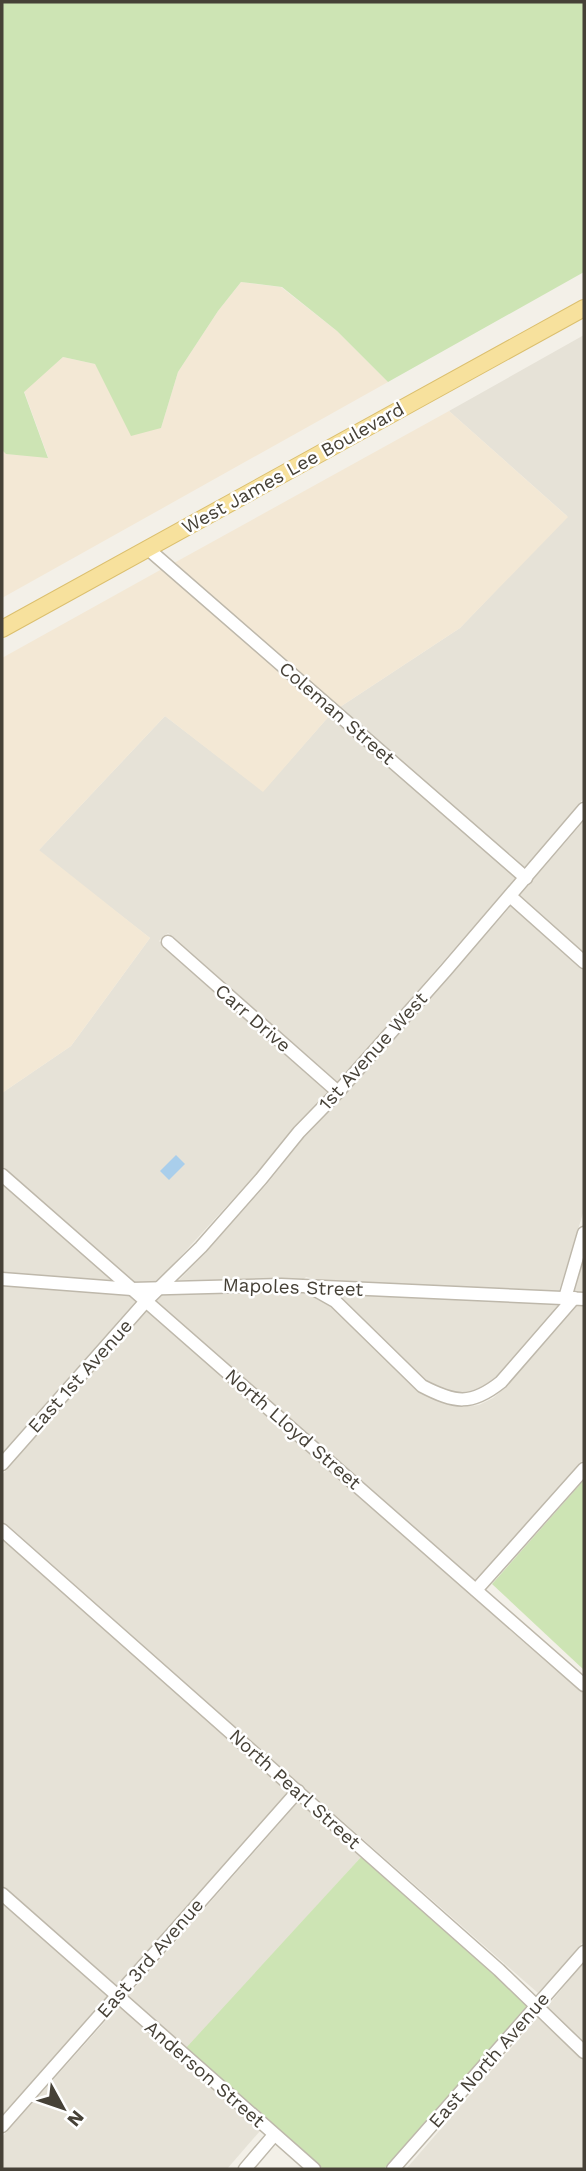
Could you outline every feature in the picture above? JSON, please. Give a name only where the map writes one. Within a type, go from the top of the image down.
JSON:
[{"type":"main road","name":"West James Lee Boulevard","points":[[2,629],[584,308]]},
{"type":"street","name":"Coleman Street","points":[[147,548],[526,878]]},
{"type":"street","name":"1st Avenue West","points":[[159,1289],[201,1247],[584,809]]},
{"type":"street","points":[[510,896],[584,962]]},
{"type":"street","name":"Carr Drive","points":[[169,942],[338,1092]]},
{"type":"street","name":"North Lloyd Street","points":[[2,1175],[584,1685]]},
{"type":"street","points":[[309,1286],[335,1301],[422,1387],[463,1401],[475,1399],[501,1382],[574,1298],[584,1233]]},
{"type":"street","name":"Mapoles Street","points":[[2,1279],[132,1289],[218,1285],[309,1286],[574,1298]]},
{"type":"street","name":"East 1st Avenue","points":[[2,1464],[159,1289]]},
{"type":"street","points":[[476,1590],[584,1469]]},
{"type":"street","name":"North Pearl Street","points":[[2,1530],[298,1791],[537,2006],[584,2052]]},
{"type":"street","name":"East 3rd Avenue","points":[[2,2126],[298,1791]]},
{"type":"street","name":"Anderson Street","points":[[2,1894],[314,2169]]},
{"type":"street","name":"East North Avenue","points":[[393,2169],[584,1952]]},
{"type":"street","points":[[245,2169],[274,2135]]},
{"type":"shaded area","points":[[241,282],[281,287],[337,331],[388,382],[2,598],[2,450],[7,454],[48,457],[24,391],[63,357],[95,364],[111,394],[161,428],[178,372],[218,311]]},
{"type":"shaded area","points":[[584,335],[584,798],[524,869],[340,707],[460,628],[567,516],[449,411]]},
{"type":"shaded area","points":[[449,411],[568,517],[460,628],[340,707],[174,563]]},
{"type":"shaded area","points":[[162,569],[330,715],[263,792],[165,716],[39,850],[150,938],[71,1046],[2,1093],[2,658]]},
{"type":"shaded area","points":[[330,715],[516,878],[337,1083],[168,933],[159,941],[328,1092],[169,1269],[155,1282],[133,1282],[2,1166],[2,1093],[71,1046],[150,938],[38,851],[165,716],[263,791]]},
{"type":"shaded area","points":[[584,821],[584,953],[519,896]]},
{"type":"shaded area","points":[[511,906],[584,970],[584,1210],[559,1291],[323,1281],[306,1277],[179,1280],[267,1184],[304,1137]]},
{"type":"shaded area","points":[[2,1183],[60,1234],[113,1281],[2,1273]]},
{"type":"shaded area","points":[[584,1257],[584,1292],[576,1292],[574,1290]]},
{"type":"shaded area","points":[[2,1286],[130,1295],[136,1301],[2,1453]]},
{"type":"shaded area","points":[[307,1292],[331,1307],[418,1391],[436,1400],[463,1407],[479,1405],[493,1398],[506,1387],[578,1305],[584,1305],[584,1459],[475,1581],[156,1301],[162,1295],[180,1293]]},
{"type":"shaded area","points":[[335,1294],[559,1304],[496,1377],[473,1393],[462,1394],[425,1381]]},
{"type":"shaded area","points":[[147,1310],[584,1694],[584,1941],[538,1993],[2,1522],[2,1475]]},
{"type":"shaded area","points":[[2,1538],[289,1791],[116,1987],[2,1886]]},
{"type":"shaded area","points":[[300,1800],[362,1856],[187,2049],[127,1997]]},
{"type":"shaded area","points":[[2,1902],[108,1996],[2,2115]]},
{"type":"shaded area","points":[[584,1962],[584,2044],[547,2007]]},
{"type":"shaded area","points":[[119,2006],[260,2131],[227,2169],[2,2169],[2,2137]]},
{"type":"shaded area","points":[[539,2016],[584,2060],[584,2169],[406,2169]]},
{"type":"green space","points":[[2,2],[584,2],[584,272],[388,382],[337,331],[282,287],[241,282],[218,311],[178,372],[161,428],[131,436],[95,364],[63,357],[24,392],[48,458],[6,454],[2,450]]},
{"type":"green space","points":[[584,1480],[584,1670],[492,1584]]},
{"type":"green space","points":[[362,1856],[528,2005],[384,2169],[323,2169],[186,2048]]},
{"type":"water","points":[[176,1155],[185,1164],[169,1180],[160,1171]]}]
